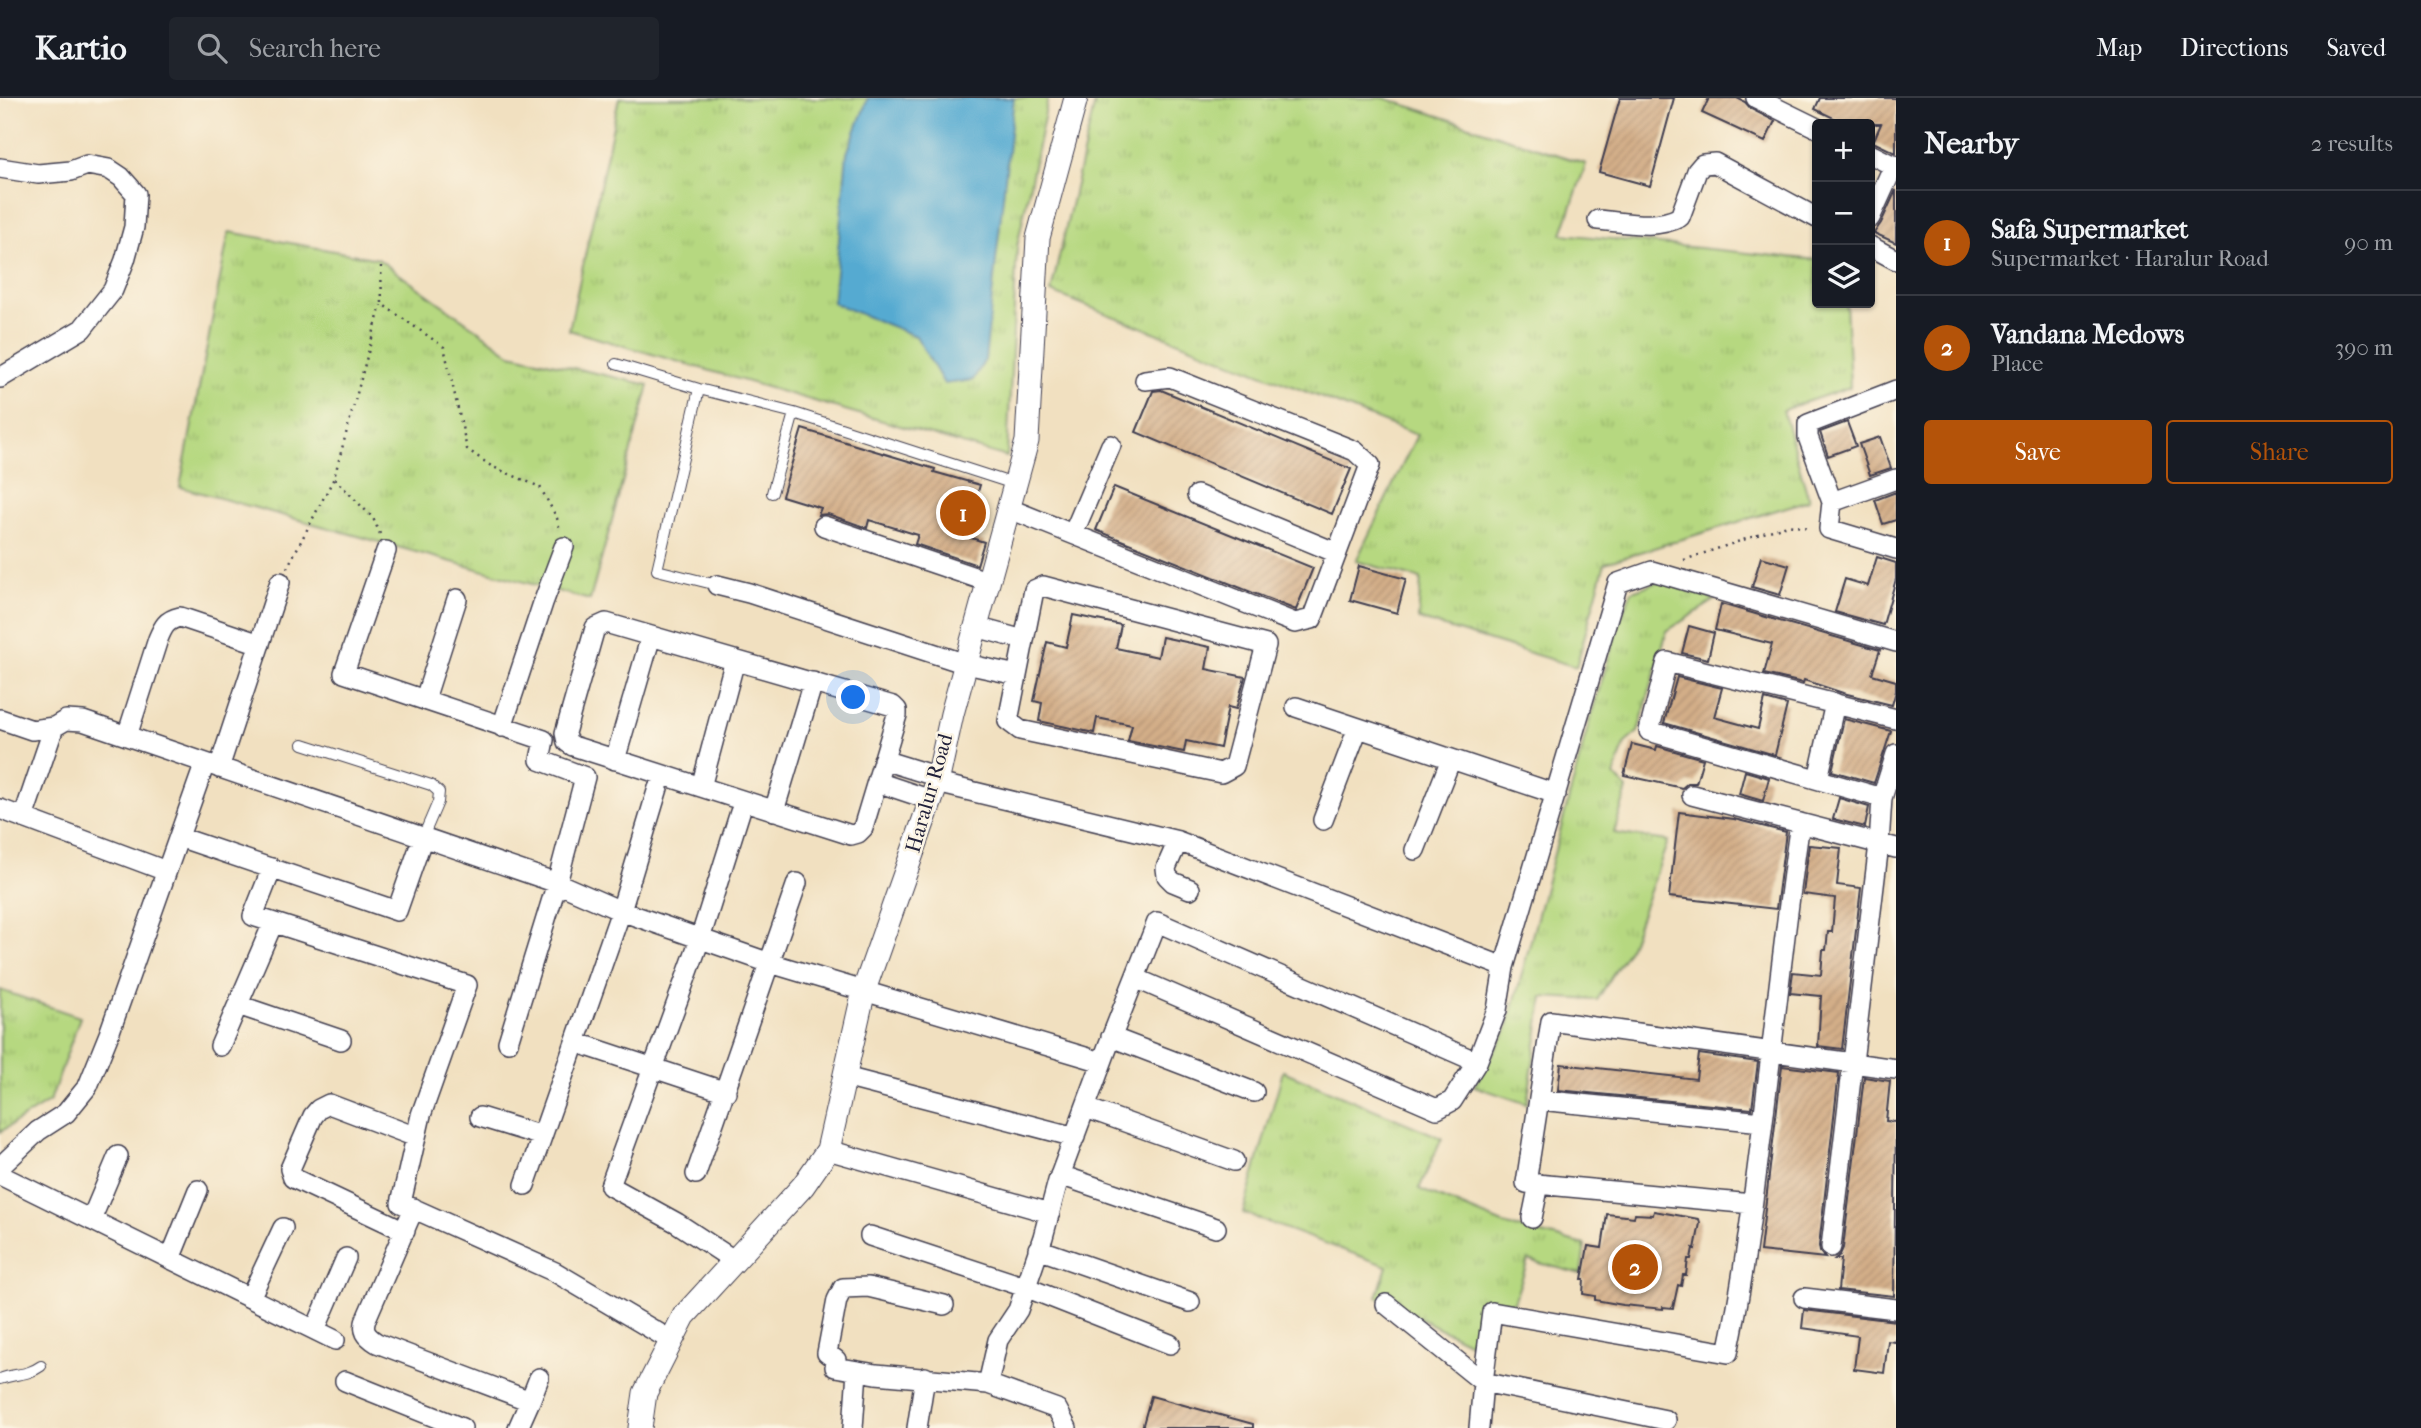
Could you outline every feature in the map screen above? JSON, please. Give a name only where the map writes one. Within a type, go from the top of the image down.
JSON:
[{"type":"street","name":"Haralur Road","points":[[640,1428],[645,1393],[684,1316],[803,1186],[828,1150],[864,990],[935,787],[952,713],[1027,441],[1038,238],[1076,98]]},
{"type":"street","points":[[1756,98],[1812,126]]},
{"type":"street","points":[[1875,156],[1895,166],[1875,208]]},
{"type":"street","points":[[1598,220],[1654,225],[1670,222],[1680,217],[1703,164],[1715,163],[1812,215]]},
{"type":"street","points":[[0,168],[38,174],[71,171],[87,165],[109,169],[121,177],[136,194],[134,227],[113,289],[82,329],[0,379]]},
{"type":"street","points":[[1875,249],[1896,260]]},
{"type":"street","points":[[1010,509],[1295,623],[1312,619],[1370,465],[1355,451],[1170,377],[1145,380]]},
{"type":"street","points":[[1896,390],[1808,424],[1808,437],[1832,502],[1829,529],[1896,550]]},
{"type":"street","points":[[1073,534],[1111,444]]},
{"type":"street","points":[[1832,502],[1896,479]]},
{"type":"street","points":[[1197,495],[1337,553]]},
{"type":"street","points":[[824,526],[989,582]]},
{"type":"street","points":[[502,727],[564,547]]},
{"type":"street","points":[[386,551],[344,673],[544,740],[540,760],[584,777],[557,883],[508,1042]]},
{"type":"street","points":[[1135,978],[1437,1109],[1452,1101],[1477,1062],[1497,1010],[1504,967],[1618,583],[1652,571],[1896,642]]},
{"type":"street","points":[[0,1167],[38,1131],[66,1113],[88,1086],[179,837],[212,766],[260,644],[280,582]]},
{"type":"street","points":[[717,585],[966,664],[1017,675]]},
{"type":"street","points":[[1043,586],[1266,645],[1234,766],[1221,773],[1020,730],[1008,721],[1024,640],[1034,590],[1043,586]]},
{"type":"street","points":[[425,699],[457,599]]},
{"type":"street","points":[[127,736],[158,639],[165,624],[172,619],[180,617],[260,644]]},
{"type":"street","points":[[606,622],[651,636],[893,706],[897,710],[863,828],[858,834],[851,835],[774,811],[567,742],[565,733],[595,628],[606,622]]},
{"type":"street","points":[[976,627],[1024,640]]},
{"type":"street","points":[[615,760],[651,636]]},
{"type":"street","points":[[701,787],[735,660]]},
{"type":"street","points":[[1882,798],[1649,731],[1667,662],[1896,719]]},
{"type":"street","points":[[774,811],[813,682]]},
{"type":"street","points":[[1818,779],[1835,703]]},
{"type":"street","points":[[1296,707],[1556,794]]},
{"type":"street","points":[[0,719],[32,730],[54,727],[66,720],[83,721],[557,883],[621,911],[770,963],[1102,1062]]},
{"type":"street","points":[[23,817],[54,727]]},
{"type":"street","points":[[1323,820],[1358,728]]},
{"type":"street","points":[[1831,1247],[1853,1064],[1888,846],[1882,798],[1896,754]]},
{"type":"street","points":[[1415,850],[1451,759]]},
{"type":"street","points":[[883,760],[935,787]]},
{"type":"street","points":[[877,782],[935,787],[1178,841],[1504,967]]},
{"type":"street","points":[[525,1185],[621,911],[658,788]]},
{"type":"street","points":[[1692,795],[1888,846]]},
{"type":"street","points":[[0,809],[166,872]]},
{"type":"street","points":[[735,1261],[677,1223],[610,1186],[700,939],[740,812]]},
{"type":"street","points":[[1479,1428],[1492,1312],[1728,1353],[1741,1295],[1800,823]]},
{"type":"street","points":[[179,837],[397,911],[423,837]]},
{"type":"street","points":[[1178,841],[1166,868],[1167,876],[1190,889]]},
{"type":"street","points":[[272,868],[253,916],[467,985],[421,1115],[401,1203],[555,1272],[671,1341]]},
{"type":"street","points":[[696,1174],[797,883]]},
{"type":"street","points":[[988,1384],[998,1340],[1018,1310],[1060,1175],[1157,922],[1477,1062]]},
{"type":"street","points":[[220,1046],[273,923]]},
{"type":"street","points":[[238,1005],[341,1040]]},
{"type":"street","points":[[1752,1204],[1527,1183],[1551,1021],[1896,1069]]},
{"type":"street","points":[[1111,1037],[1254,1092]]},
{"type":"street","points":[[575,1042],[726,1092]]},
{"type":"street","points":[[845,1077],[1075,1137]]},
{"type":"street","points":[[1539,1100],[1763,1122]]},
{"type":"street","points":[[405,1231],[293,1178],[290,1169],[313,1116],[329,1104],[416,1137]]},
{"type":"street","points":[[1086,1108],[1234,1161]]},
{"type":"street","points":[[480,1117],[542,1136]]},
{"type":"street","points":[[828,1150],[1049,1213]]},
{"type":"street","points":[[90,1220],[118,1156]]},
{"type":"street","points":[[0,1175],[335,1340]]},
{"type":"street","points":[[1060,1175],[1216,1228]]},
{"type":"street","points":[[1532,1218],[1539,1184]]},
{"type":"street","points":[[170,1259],[198,1190]]},
{"type":"street","points":[[414,1208],[366,1319],[363,1328],[367,1337],[530,1401]]},
{"type":"street","points":[[250,1298],[283,1228]]},
{"type":"street","points":[[870,1236],[1025,1287],[1170,1344]]},
{"type":"street","points":[[1038,1250],[1189,1302]]},
{"type":"street","points":[[315,1330],[346,1258]]},
{"type":"street","points":[[944,1305],[868,1287],[843,1288],[837,1300],[827,1353],[836,1360],[835,1367],[988,1384],[1057,1409],[1067,1428]]},
{"type":"street","points":[[1804,1298],[1896,1309]]},
{"type":"street","points":[[1386,1304],[1483,1382],[1666,1420]]},
{"type":"street","points":[[853,1428],[858,1371]]},
{"type":"street","points":[[917,1428],[925,1377]]},
{"type":"street","points":[[518,1428],[539,1378]]},
{"type":"street","points":[[345,1381],[462,1428]]},
{"type":"lane","points":[[616,364],[794,413],[1016,484]]},
{"type":"lane","points":[[699,389],[657,570],[717,585]]},
{"type":"lane","points":[[772,493],[794,413]]},
{"type":"lane","points":[[303,744],[431,785],[439,792],[438,802],[423,837]]},
{"type":"lane","points":[[0,1379],[31,1373],[41,1366]]},
{"type":"path","points":[[280,582],[334,478],[382,304],[381,266]]},
{"type":"path","points":[[382,304],[444,347],[467,449],[491,466],[540,488],[557,518],[564,547]]},
{"type":"path","points":[[334,478],[373,518],[386,551]]},
{"type":"path","points":[[1652,571],[1787,525],[1829,529]]},
{"type":"green space","points":[[619,98],[1048,98],[1017,247],[1007,457],[569,330]]},
{"type":"green space","points":[[1096,98],[1384,98],[1586,164],[1562,234],[1812,259],[1812,308],[1846,308],[1850,387],[1783,410],[1809,500],[1605,563],[1576,667],[1418,619],[1421,579],[1356,561],[1417,435],[1051,292]]},
{"type":"green space","points":[[229,232],[378,259],[511,354],[649,385],[590,600],[180,487]]},
{"type":"green space","points":[[1660,581],[1715,600],[1667,631],[1638,732],[1625,743],[1614,776],[1627,789],[1614,833],[1668,841],[1629,949],[1597,1000],[1543,997],[1527,1104],[1474,1086],[1507,1030],[1590,719],[1623,611],[1632,591]]},
{"type":"green space","points":[[0,990],[80,1017],[50,1101],[0,1132]]},
{"type":"green space","points":[[1283,1071],[1442,1138],[1419,1189],[1503,1224],[1585,1245],[1581,1274],[1528,1260],[1514,1302],[1487,1306],[1478,1347],[1377,1297],[1387,1266],[1243,1213]]},
{"type":"water","points":[[868,98],[1014,98],[985,360],[973,380],[944,384],[916,336],[833,303],[847,153]]},
{"type":"building","points":[[1620,98],[1674,98],[1650,186],[1599,172]]},
{"type":"building","points":[[1709,98],[1737,98],[1751,109],[1775,121],[1765,142],[1702,113]]},
{"type":"building","points":[[1820,98],[1896,98],[1896,153],[1875,143],[1881,124],[1875,124],[1875,119],[1836,119],[1815,109]]},
{"type":"building","points":[[1896,190],[1896,243],[1875,233]]},
{"type":"building","points":[[1161,390],[1351,469],[1332,514],[1136,432],[1153,391]]},
{"type":"building","points":[[1847,422],[1856,446],[1828,456],[1820,432]]},
{"type":"building","points":[[802,429],[980,485],[965,536],[984,542],[977,565],[915,544],[918,535],[869,520],[867,528],[828,514],[818,515],[821,508],[782,496]]},
{"type":"building","points":[[1880,437],[1891,468],[1870,475],[1859,444]]},
{"type":"building","points":[[1114,487],[1313,568],[1296,610],[1096,530]]},
{"type":"building","points":[[1896,492],[1896,520],[1883,524],[1875,500]]},
{"type":"building","points":[[1761,557],[1789,565],[1780,595],[1752,587]]},
{"type":"building","points":[[1877,557],[1896,563],[1896,579],[1883,625],[1835,612],[1845,579],[1868,586]]},
{"type":"building","points":[[1359,566],[1406,579],[1397,613],[1350,600]]},
{"type":"building","points":[[1721,604],[1880,650],[1872,674],[1896,681],[1892,705],[1804,680],[1803,683],[1764,674],[1772,644],[1715,630]]},
{"type":"building","points":[[1073,615],[1121,625],[1116,648],[1158,657],[1162,637],[1210,647],[1206,669],[1245,677],[1236,709],[1228,707],[1220,748],[1186,741],[1184,752],[1128,741],[1132,725],[1097,718],[1094,733],[1039,721],[1042,703],[1034,701],[1047,642],[1066,647]]},
{"type":"building","points":[[1689,626],[1714,633],[1708,659],[1682,653]]},
{"type":"building","points":[[1677,677],[1722,688],[1714,717],[1758,729],[1765,699],[1787,705],[1775,755],[1664,723]]},
{"type":"building","points":[[1844,719],[1891,731],[1874,783],[1832,771]]},
{"type":"building","points":[[1632,744],[1656,750],[1657,746],[1703,759],[1696,783],[1688,783],[1682,788],[1624,775]]},
{"type":"building","points":[[1745,771],[1769,778],[1763,801],[1739,794]]},
{"type":"building","points":[[1839,798],[1869,807],[1865,827],[1833,819]]},
{"type":"building","points":[[1679,812],[1734,819],[1786,832],[1776,909],[1669,897]]},
{"type":"building","points":[[1809,845],[1841,848],[1837,885],[1861,888],[1842,1049],[1818,1046],[1821,996],[1790,993],[1793,972],[1821,975],[1823,950],[1826,950],[1828,932],[1832,932],[1835,898],[1803,894]]},
{"type":"building","points":[[1699,1054],[1758,1062],[1752,1109],[1558,1090],[1561,1064],[1696,1079]]},
{"type":"building","points":[[1782,1066],[1839,1073],[1819,1246],[1825,1258],[1760,1251]]},
{"type":"building","points":[[1864,1077],[1890,1081],[1886,1121],[1896,1122],[1894,1296],[1838,1290],[1841,1259],[1835,1259],[1843,1248]]},
{"type":"building","points":[[1654,1211],[1699,1219],[1700,1223],[1695,1249],[1693,1248],[1691,1259],[1688,1259],[1681,1286],[1678,1285],[1673,1308],[1623,1305],[1595,1300],[1595,1296],[1583,1294],[1582,1279],[1588,1246],[1602,1248],[1607,1214],[1634,1217],[1635,1214],[1653,1215]]},
{"type":"building","points":[[1804,1310],[1896,1321],[1896,1342],[1888,1341],[1884,1373],[1854,1369],[1858,1336],[1802,1328]]},
{"type":"building","points":[[1151,1396],[1253,1424],[1253,1428],[1142,1428]]},
{"type":"place","name":"Safa Supermarket","points":[[963,513]]},
{"type":"place","name":"Vandana Medows","points":[[1635,1267]]}]
